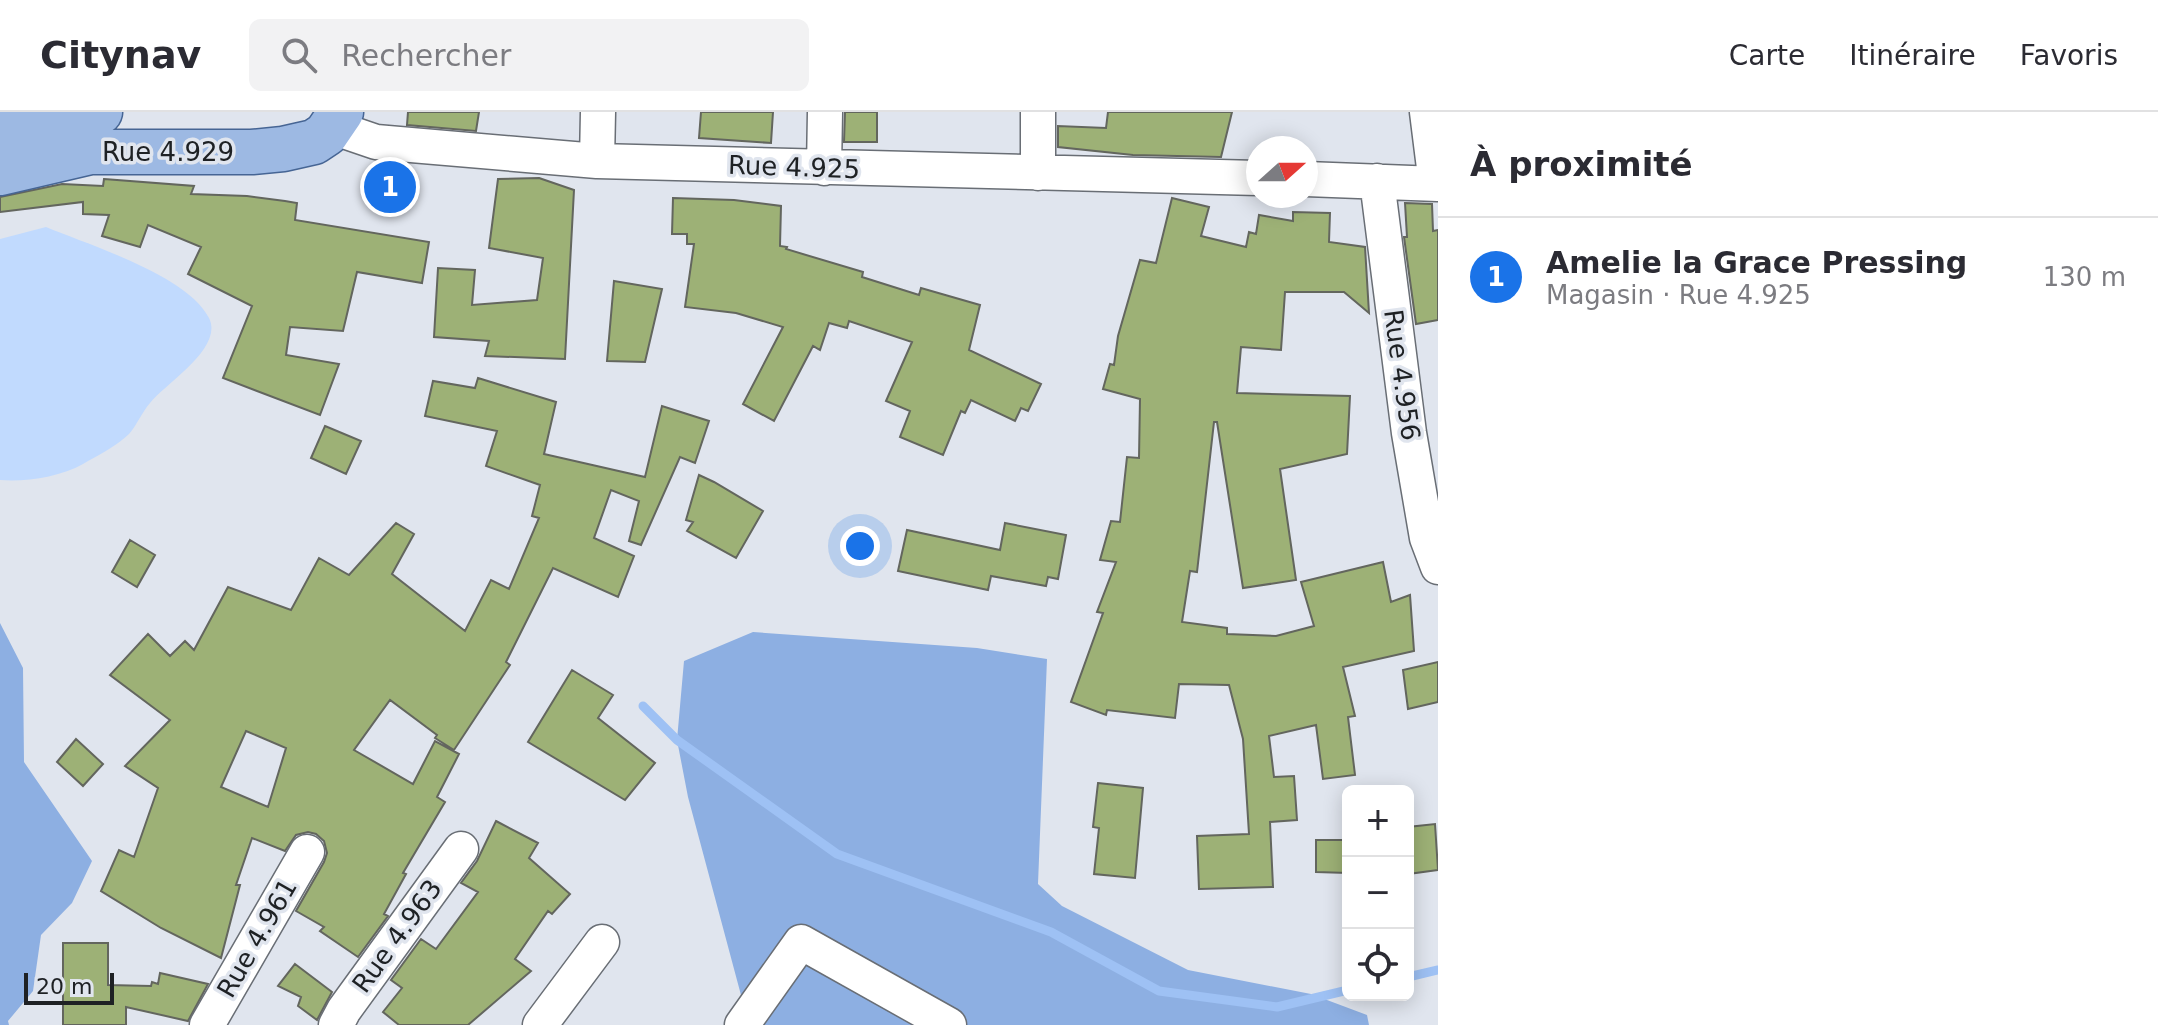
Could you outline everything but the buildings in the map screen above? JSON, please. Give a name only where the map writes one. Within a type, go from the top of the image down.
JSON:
[{"type":"main road","name":"Rue 4.929","points":[[0,132],[92,113]]},
{"type":"main road","name":"Rue 4.929","points":[[0,173],[90,152],[252,152],[312,124]]},
{"type":"street","points":[[597,161],[598,112]]},
{"type":"street","points":[[824,168],[825,112]]},
{"type":"street","points":[[1038,112],[1038,173]]},
{"type":"street","points":[[1318,179],[1437,184],[1427,112]]},
{"type":"street","name":"Rue 4.925","points":[[312,124],[376,142],[597,161],[1246,178]]},
{"type":"street","name":"Rue 4.956","points":[[1377,181],[1409,433],[1427,538],[1438,567]]},
{"type":"street","name":"Rue 4.963","points":[[336,1025],[461,849]]},
{"type":"street","name":"Rue 4.961","points":[[207,1025],[307,852]]},
{"type":"street","points":[[540,1025],[602,942]]},
{"type":"street","points":[[742,1025],[801,942],[949,1025]]},
{"type":"shaded area","points":[[46,227],[111,252],[159,275],[197,302],[209,318],[211,329],[201,353],[150,403],[129,434],[119,442],[64,472],[32,479],[0,480],[0,239]]},
{"type":"shaded area","points":[[0,623],[23,668],[24,762],[92,861],[72,903],[41,935],[33,991],[8,1021],[9,1025],[0,1025]]},
{"type":"shaded area","points":[[753,632],[977,648],[1047,659],[1038,884],[1062,906],[1188,970],[1311,994],[1367,1015],[1369,1025],[749,1025],[688,797],[677,740],[684,661]]},
{"type":"waterway","points":[[643,706],[677,740],[837,854],[1051,932],[1159,991],[1277,1007],[1342,991]]},
{"type":"waterway","points":[[1414,976],[1438,970]]},
{"type":"place","name":"Amelie la Grace Pressing","points":[[390,187]]}]
